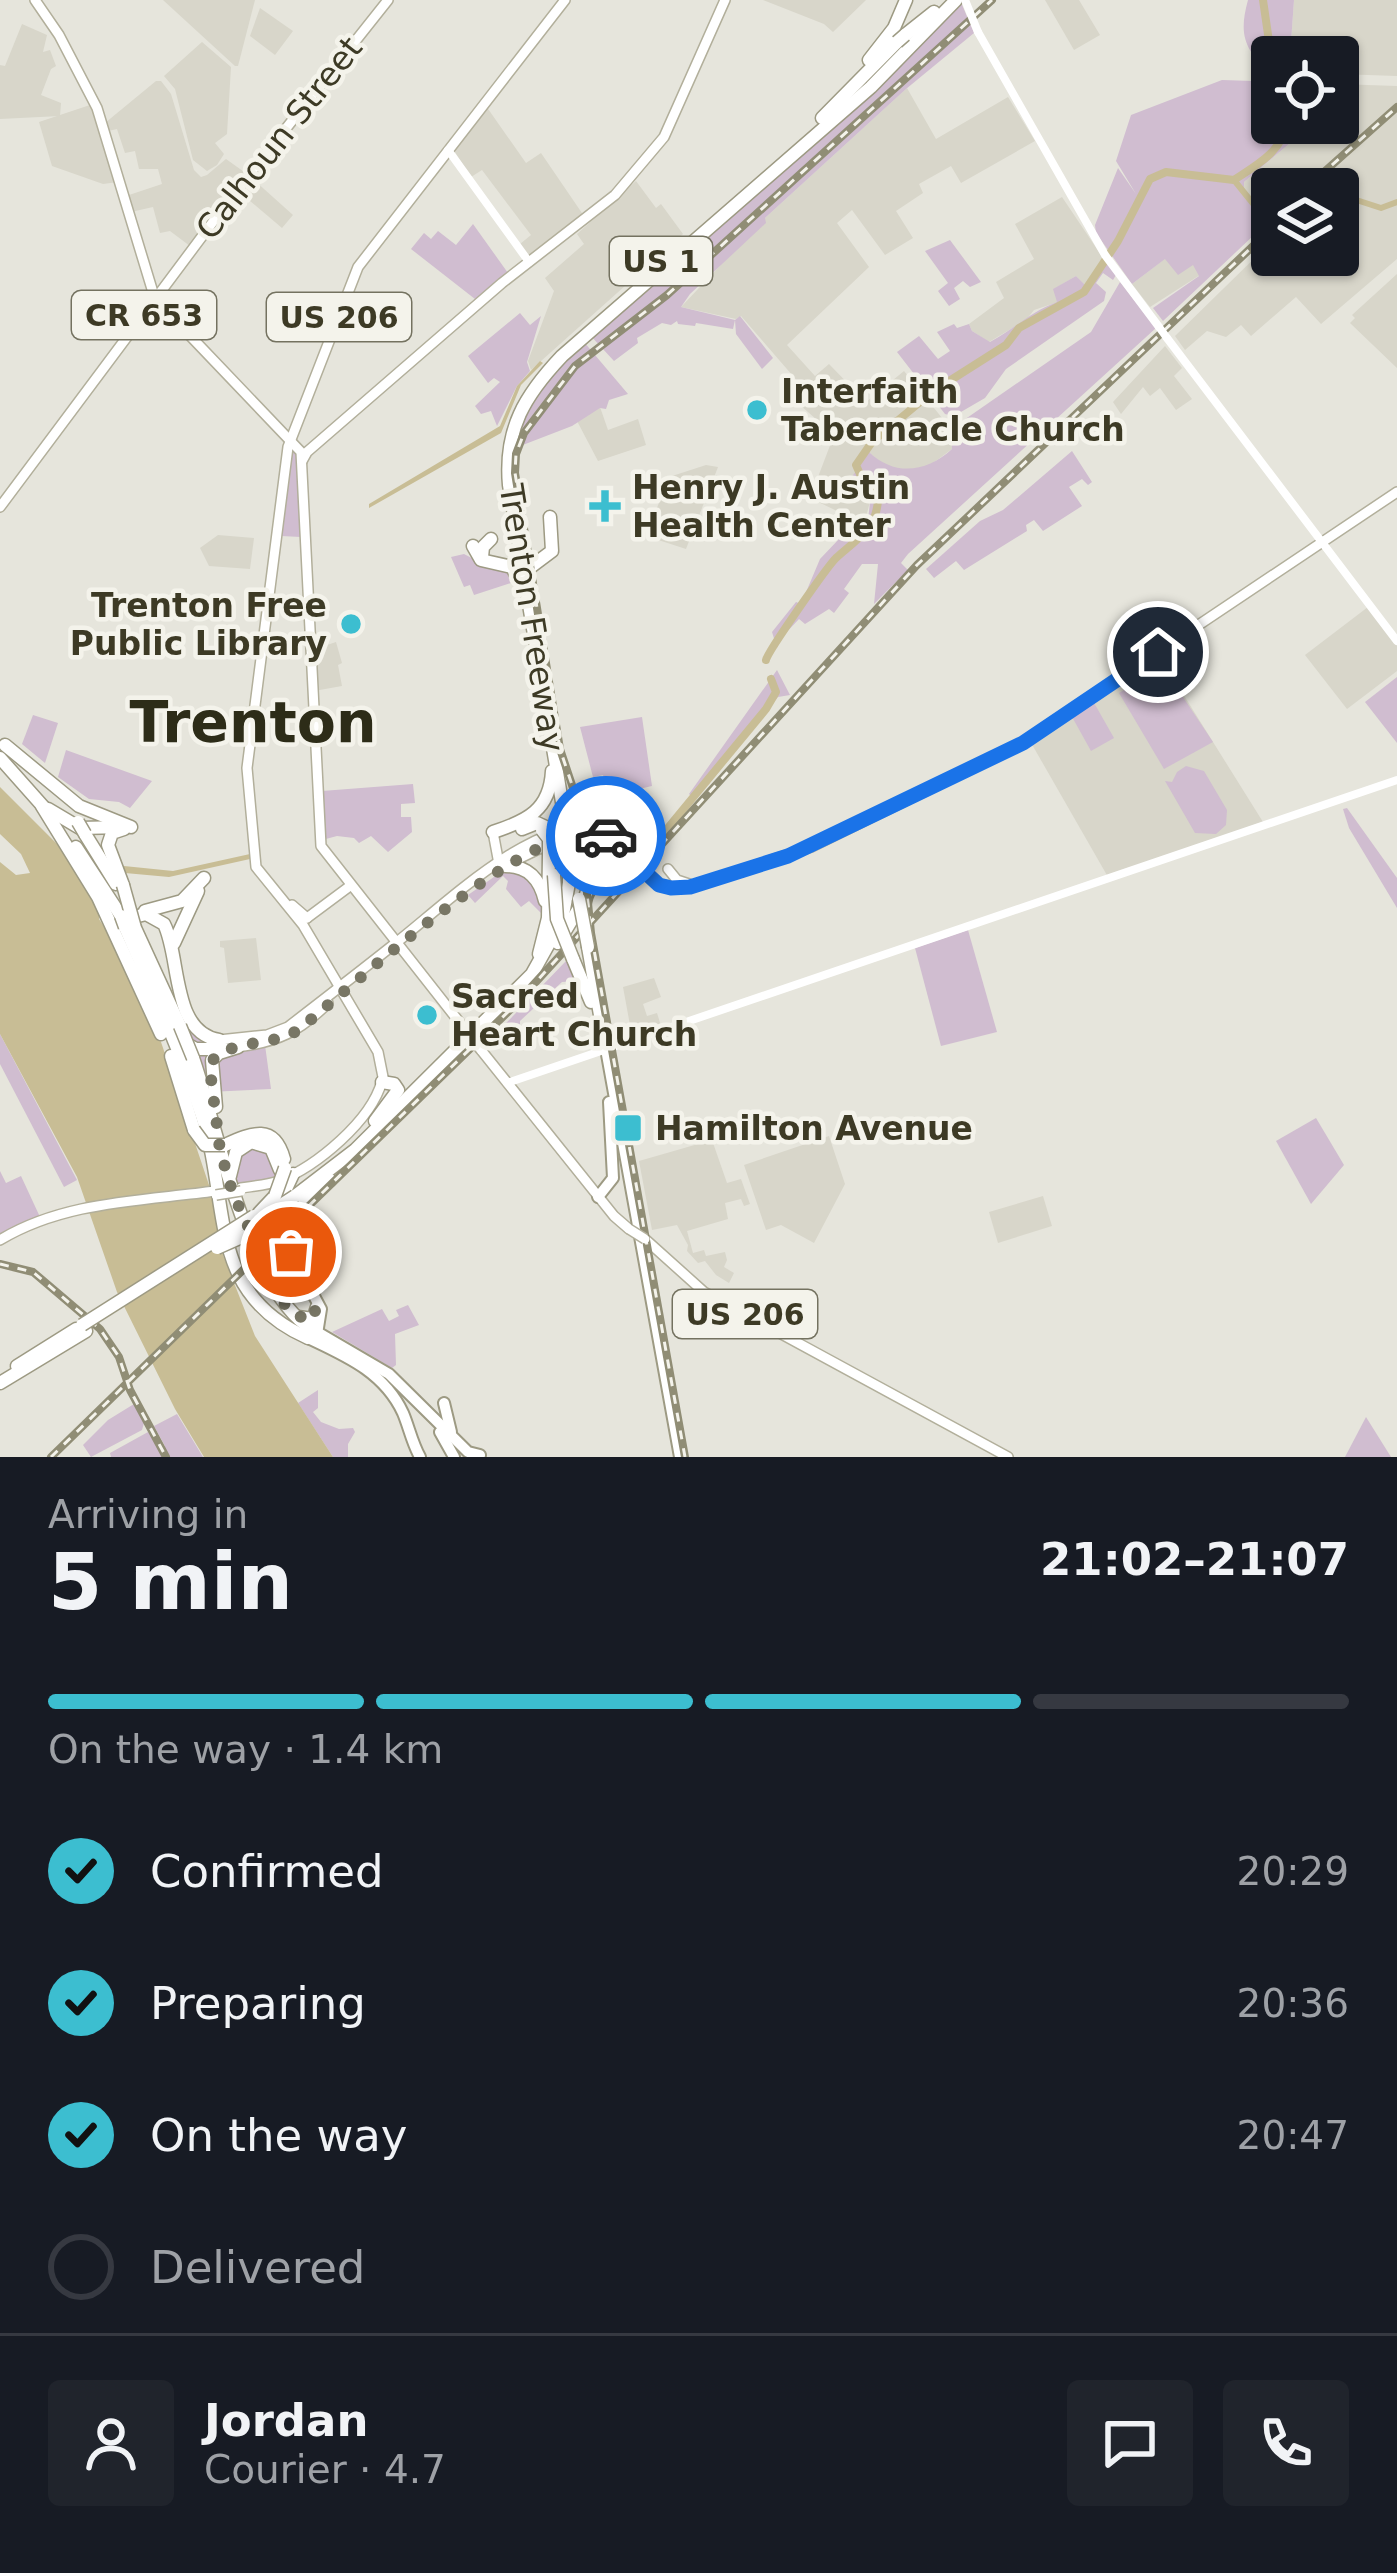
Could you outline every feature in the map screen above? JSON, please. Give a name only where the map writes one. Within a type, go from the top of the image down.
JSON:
[{"type":"highway","points":[[887,71],[898,52],[908,0]]},
{"type":"highway","points":[[831,110],[894,28],[908,0]]},
{"type":"highway","name":"Trenton Freeway","points":[[515,542],[508,449],[517,414],[540,379],[887,71],[956,0]]},
{"type":"highway","name":"Trenton Freeway","points":[[556,834],[556,796],[504,452],[509,424],[528,386],[556,356],[831,110],[901,39],[956,0]]},
{"type":"highway","points":[[542,560],[527,556],[515,542],[508,556],[480,553],[512,567],[522,582],[529,569],[542,560],[552,551],[552,526]]},
{"type":"highway","name":"Trenton Freeway","points":[[344,1160],[368,1130],[538,961],[560,905],[554,748],[522,582]]},
{"type":"highway","points":[[2,748],[28,790],[110,884]]},
{"type":"highway","points":[[2,748],[79,806],[127,821]]},
{"type":"highway","points":[[2,748],[82,828],[180,1026],[218,1147]]},
{"type":"highway","points":[[493,841],[542,808],[552,771]]},
{"type":"highway","points":[[28,790],[72,825],[89,829],[127,821]]},
{"type":"highway","points":[[556,834],[619,802]]},
{"type":"highway","points":[[127,821],[110,836],[110,884],[121,947],[218,1147]]},
{"type":"highway","points":[[493,841],[510,834],[602,829]]},
{"type":"highway","points":[[556,834],[557,919],[588,992],[603,1050],[676,1457]]},
{"type":"highway","points":[[556,834],[580,899],[603,1050],[614,1178],[598,1197]]},
{"type":"highway","points":[[538,961],[556,834]]},
{"type":"highway","points":[[538,961],[569,929],[582,905],[598,851]]},
{"type":"highway","points":[[503,864],[522,868],[536,878],[548,915]]},
{"type":"highway","points":[[131,923],[182,901],[204,878],[179,925],[173,950]]},
{"type":"highway","points":[[121,947],[120,925],[160,921],[173,950],[182,998]]},
{"type":"highway","points":[[131,923],[182,998],[198,1031],[219,1040]]},
{"type":"highway","points":[[131,923],[163,1017],[237,1187],[264,1265],[291,1313],[379,1379],[403,1413],[420,1457]]},
{"type":"highway","name":"Trenton Freeway","points":[[344,1160],[538,961]]},
{"type":"highway","points":[[163,1017],[192,1048],[238,1047]]},
{"type":"highway","points":[[238,1047],[216,1055],[211,1067],[224,1238],[242,1282],[272,1319],[332,1339],[374,1362],[468,1452],[480,1455]]},
{"type":"highway","points":[[170,1054],[194,1130],[205,1144],[218,1147],[254,1132],[268,1134],[279,1143],[285,1187]]},
{"type":"highway","points":[[383,1080],[410,1080],[440,1061]]},
{"type":"highway","points":[[368,1130],[397,1093],[397,1086],[383,1080]]},
{"type":"highway","points":[[609,1102],[676,1457]]},
{"type":"highway","points":[[237,1187],[234,1157],[248,1143],[268,1146],[285,1187]]},
{"type":"highway","points":[[0,1379],[257,1220],[285,1187],[327,1175],[344,1160]]},
{"type":"highway","points":[[84,1328],[257,1220],[277,1219],[285,1221],[292,1256],[316,1303],[319,1314],[314,1333]]},
{"type":"highway","points":[[291,1313],[309,1320],[315,1317],[316,1303]]},
{"type":"highway","points":[[444,1402],[456,1440]]},
{"type":"highway","points":[[421,1405],[454,1457]]},
{"type":"main road","name":"Calhoun Street","points":[[0,507],[155,298],[388,0]]},
{"type":"main road","name":"US 206","points":[[303,917],[258,873],[247,767],[292,447],[355,272],[566,0]]},
{"type":"main road","name":"US 206","points":[[302,461],[529,262],[610,200],[664,137],[724,0]]},
{"type":"main road","points":[[956,0],[1108,260],[1397,640]]},
{"type":"main road","points":[[35,6],[98,107],[155,298],[292,447]]},
{"type":"main road","points":[[448,150],[529,262]]},
{"type":"main road","name":"US 206","points":[[292,447],[302,461],[320,841],[350,886],[598,1197],[629,1229],[709,1295],[1008,1457]]},
{"type":"main road","points":[[398,945],[484,873],[568,830],[602,829],[659,882],[694,885],[811,848],[1023,743],[1397,492]]},
{"type":"main road","points":[[507,1083],[1397,780]]},
{"type":"main road","points":[[602,829],[636,860]]},
{"type":"main road","points":[[602,829],[600,870],[607,875],[615,874],[622,862],[616,844]]},
{"type":"main road","points":[[493,841],[503,864]]},
{"type":"main road","points":[[484,873],[493,841]]},
{"type":"main road","points":[[238,1047],[290,1036],[342,989],[503,864]]},
{"type":"main road","points":[[659,882],[668,868],[678,881],[694,885]]},
{"type":"main road","points":[[0,1240],[88,1210],[237,1187],[272,1183],[285,1187],[323,1155],[371,1105],[383,1080],[381,1051],[303,917],[350,886]]},
{"type":"main road","points":[[219,1040],[277,1033],[342,989]]},
{"type":"shaded area","points":[[163,0],[255,0],[238,66],[235,66]]},
{"type":"shaded area","points":[[763,0],[866,0],[833,32]]},
{"type":"shaded area","points":[[960,0],[974,33],[765,218],[766,223],[681,307],[735,320],[733,329],[662,323],[637,338],[638,343],[614,361],[590,335]]},
{"type":"shaded area","points":[[1045,0],[1079,0],[1100,35],[1074,50]]},
{"type":"shaded area","points":[[1248,0],[1294,0],[1291,36],[1251,36],[1251,51],[1244,23]]},
{"type":"shaded area","points":[[1294,0],[1397,0],[1397,76],[1359,75],[1359,36],[1291,36]]},
{"type":"shaded area","points":[[260,8],[293,31],[275,55],[250,36]]},
{"type":"shaded area","points":[[22,24],[47,35],[43,52],[50,50],[56,66],[41,95],[61,103],[60,116],[0,119],[0,65],[5,66]]},
{"type":"shaded area","points":[[202,42],[231,67],[227,134],[215,143],[224,154],[207,171],[193,160],[175,89],[164,76]]},
{"type":"shaded area","points":[[1222,80],[1251,81],[1251,144],[1289,144],[1261,168],[1251,168],[1251,176],[1244,182],[1244,192],[1251,198],[1251,238],[1163,321],[1153,308],[1199,276],[1193,265],[1178,275],[1165,259],[1132,284],[1096,233],[1118,168],[1136,194],[1116,161],[1131,115]]},
{"type":"shaded area","points":[[156,81],[171,94],[194,170],[201,177],[207,175],[226,159],[247,174],[190,246],[170,231],[160,233],[153,207],[131,212],[126,196],[162,184],[158,169],[139,169],[135,151],[125,153],[117,129],[108,131],[105,123]]},
{"type":"shaded area","points":[[1359,85],[1397,86],[1397,259],[1321,324],[1296,297],[1251,336],[1241,325],[1226,337],[1207,331],[1185,350],[1175,336],[1251,262],[1251,276],[1359,276],[1359,168],[1261,168],[1289,144],[1359,144]]},
{"type":"shaded area","points":[[907,88],[936,139],[1008,97],[1035,141],[961,183],[951,166],[919,184],[923,193],[896,211],[913,238],[885,255],[852,210],[837,223],[869,267],[787,345],[815,376],[829,364],[866,402],[904,371],[951,429],[952,449],[925,469],[897,469],[870,453],[870,502],[864,524],[810,498],[834,435],[800,405],[812,398],[741,316],[736,319],[681,307],[765,218]]},
{"type":"shaded area","points":[[93,104],[118,182],[103,184],[52,166],[39,122]]},
{"type":"shaded area","points":[[486,106],[526,163],[541,153],[584,216],[529,257],[520,244],[531,235],[482,170],[471,177],[453,149]]},
{"type":"shaded area","points":[[1251,176],[1251,200],[1243,193],[1244,182]]},
{"type":"shaded area","points":[[254,180],[293,215],[282,228],[243,195]]},
{"type":"shaded area","points":[[636,181],[683,234],[531,370],[528,361],[554,291],[545,278],[584,244],[577,234]]},
{"type":"shaded area","points":[[1062,197],[1103,258],[1084,286],[1076,276],[1054,289],[1058,302],[1034,310],[989,342],[969,324],[1004,298],[996,282],[1034,259],[1015,224]]},
{"type":"shaded area","points":[[473,224],[508,273],[475,299],[411,249],[424,233],[431,239],[438,231],[456,245]]},
{"type":"shaded area","points":[[950,240],[981,282],[970,287],[963,281],[954,288],[960,299],[949,306],[938,291],[948,283],[925,251]]},
{"type":"shaded area","points":[[1103,258],[1116,275],[1113,280],[1103,273],[1096,283],[1106,292],[1104,301],[1006,369],[985,398],[954,416],[945,414],[897,352],[919,336],[938,359],[950,351],[937,332],[954,324],[957,328],[969,324],[990,342],[1057,302],[1053,289],[1076,276],[1085,285]]},
{"type":"shaded area","points":[[1166,258],[1193,264],[1200,275],[1150,307],[1132,284]]},
{"type":"shaded area","points":[[1397,274],[1397,368],[1350,323],[1355,318],[1352,315]]},
{"type":"shaded area","points":[[1120,282],[1156,328],[908,554],[901,563],[908,570],[874,604],[878,564],[862,564],[834,613],[829,609],[805,624],[799,619],[777,648],[772,632],[796,602],[801,604],[820,559],[858,519],[864,524],[868,521],[870,502],[849,481],[869,452],[900,468],[922,467],[942,457],[952,449],[951,429],[1091,332]]},
{"type":"shaded area","points":[[520,313],[530,325],[541,316],[527,362],[530,371],[497,426],[491,411],[481,414],[475,406],[500,382],[494,378],[488,383],[468,356]]},
{"type":"shaded area","points":[[740,316],[773,358],[762,369],[736,334],[735,320]]},
{"type":"shaded area","points":[[584,342],[628,394],[609,400],[606,409],[572,426],[515,448],[534,403]]},
{"type":"shaded area","points":[[1165,346],[1182,368],[1174,376],[1192,399],[1176,410],[1160,388],[1150,396],[1143,387],[1121,414],[1113,402]]},
{"type":"shaded area","points":[[543,363],[521,385],[501,433],[369,508],[500,426],[517,386]]},
{"type":"shaded area","points":[[600,407],[608,430],[638,419],[646,445],[598,461],[577,421]]},
{"type":"shaded area","points":[[296,451],[301,537],[281,536],[291,453]]},
{"type":"shaded area","points":[[1072,451],[1092,482],[1088,485],[1082,479],[1069,487],[1082,506],[1043,531],[1034,520],[1026,525],[1027,531],[964,570],[956,561],[934,578],[926,569],[980,521],[1003,510]]},
{"type":"shaded area","points":[[706,465],[718,467],[686,549],[646,536],[669,477]]},
{"type":"shaded area","points":[[218,535],[254,538],[250,569],[209,566],[200,548]]},
{"type":"shaded area","points":[[464,554],[489,567],[505,567],[517,581],[474,595],[470,585],[464,587],[451,557]]},
{"type":"shaded area","points":[[1368,607],[1397,645],[1397,671],[1347,709],[1305,655]]},
{"type":"shaded area","points":[[336,642],[342,686],[314,691],[312,650]]},
{"type":"shaded area","points":[[1158,654],[1263,822],[1108,877],[1030,741]]},
{"type":"shaded area","points":[[1163,667],[1213,742],[1164,769],[1119,693]]},
{"type":"shaded area","points":[[777,670],[790,695],[778,697],[693,798],[689,794]]},
{"type":"shaded area","points":[[1397,677],[1397,743],[1365,702]]},
{"type":"shaded area","points":[[1093,701],[1114,738],[1091,751],[1071,715]]},
{"type":"shaded area","points":[[33,715],[58,723],[45,763],[22,744]]},
{"type":"shaded area","points":[[642,717],[652,786],[609,796],[603,775],[593,777],[580,727]]},
{"type":"shaded area","points":[[66,750],[152,781],[130,808],[89,799],[58,777]]},
{"type":"shaded area","points":[[1186,766],[1204,771],[1227,810],[1226,825],[1216,834],[1195,833],[1165,781],[1172,782]]},
{"type":"shaded area","points":[[413,784],[415,803],[401,804],[401,817],[411,817],[412,832],[388,852],[371,836],[359,843],[337,836],[322,840],[322,791]]},
{"type":"shaded area","points":[[0,787],[57,844],[91,897],[105,878],[124,866],[173,871],[250,854],[250,859],[169,877],[125,873],[101,894],[99,919],[127,963],[161,1042],[209,1185],[223,1255],[255,1336],[333,1457],[204,1457],[175,1409],[117,1292],[77,1177],[0,1034],[0,862],[16,875],[30,873],[21,854],[0,834]]},
{"type":"shaded area","points":[[1347,808],[1397,878],[1397,908],[1349,828],[1343,809]]},
{"type":"shaded area","points":[[504,870],[530,875],[543,896],[543,915],[529,901],[521,907],[506,889],[508,881],[503,876],[475,903],[468,895]]},
{"type":"shaded area","points":[[968,930],[997,1032],[941,1046],[915,948]]},
{"type":"shaded area","points":[[256,938],[261,980],[228,983],[220,941]]},
{"type":"shaded area","points":[[571,961],[577,981],[562,982],[520,1021],[520,1029],[485,1045]]},
{"type":"shaded area","points":[[654,978],[661,997],[643,1004],[647,1016],[657,1013],[661,1026],[632,1036],[623,987]]},
{"type":"shaded area","points":[[169,988],[195,1033],[265,1045],[271,1089],[209,1092]]},
{"type":"shaded area","points":[[0,1034],[77,1180],[64,1187],[0,1064]]},
{"type":"shaded area","points":[[1316,1118],[1344,1165],[1311,1204],[1276,1141]]},
{"type":"shaded area","points":[[829,1136],[845,1184],[814,1243],[781,1225],[766,1230],[744,1165]]},
{"type":"shaded area","points":[[712,1140],[727,1183],[741,1179],[750,1204],[744,1206],[741,1199],[725,1203],[728,1219],[687,1231],[693,1253],[725,1252],[724,1267],[734,1273],[729,1283],[687,1251],[677,1225],[652,1230],[639,1161]]},
{"type":"shaded area","points":[[264,1145],[278,1179],[233,1185],[239,1150]]},
{"type":"shaded area","points":[[0,1171],[6,1183],[21,1176],[40,1217],[0,1234]]},
{"type":"shaded area","points":[[1043,1196],[1052,1226],[998,1243],[989,1212]]},
{"type":"shaded area","points":[[408,1305],[419,1325],[395,1334],[396,1365],[392,1368],[332,1332],[382,1309],[389,1321],[399,1316],[396,1310]]},
{"type":"shaded area","points":[[318,1390],[318,1408],[313,1412],[321,1422],[355,1432],[348,1457],[333,1457],[298,1403]]},
{"type":"shaded area","points":[[134,1404],[144,1423],[142,1430],[91,1457],[83,1445],[108,1420]]},
{"type":"shaded area","points":[[177,1414],[203,1457],[111,1457],[110,1453],[148,1432],[161,1450],[165,1446],[154,1426]]},
{"type":"shaded area","points":[[1366,1417],[1391,1457],[1345,1457]]},
{"type":"waterway","points":[[1263,0],[1268,36]]},
{"type":"waterway","points":[[766,660],[830,565],[874,517],[878,498],[856,465],[872,442],[932,392],[1006,345],[1019,328],[1084,292],[1118,241],[1150,179],[1166,172],[1234,180],[1278,144]]},
{"type":"waterway","points":[[1234,180],[1251,201]]},
{"type":"waterway","points":[[1359,201],[1381,208],[1397,202]]},
{"type":"waterway","points":[[628,842],[667,829],[766,709],[776,692],[771,679]]},
{"type":"tram line","points":[[596,951],[591,900],[601,887],[629,874],[643,860],[655,809]]},
{"type":"railway","points":[[685,1457],[591,933],[578,803],[560,749],[515,473],[516,454],[524,433],[575,366],[667,295],[992,0]]},
{"type":"railway","points":[[1329,168],[1397,107]]},
{"type":"railway","points":[[51,1457],[513,1007],[917,565],[1251,248]]},
{"type":"railway","points":[[0,1264],[33,1272],[100,1329],[119,1357],[130,1390],[166,1457]]},
{"type":"way so far","points":[[291,1252],[317,1306],[315,1317],[309,1320],[291,1313],[285,1305],[233,1194],[220,1150],[210,1070],[214,1058],[238,1047],[290,1036],[501,868],[577,833],[594,831],[606,836]]},
{"type":"place","name":"Interfaith Tabernacle Church","points":[[757,410]]},
{"type":"place","name":"Henry J. Austin Health Center","points":[[605,506]]},
{"type":"place","name":"Trenton Free Public Library","points":[[351,624]]},
{"type":"place","name":"Sacred Heart Church","points":[[427,1015]]},
{"type":"place","name":"Hamilton Avenue","points":[[628,1128]]},
{"type":"district","name":"Trenton","points":[[253,722]]},
{"type":"route","points":[[606,836],[659,885],[680,889],[788,856],[1023,743],[1158,652]]}]
